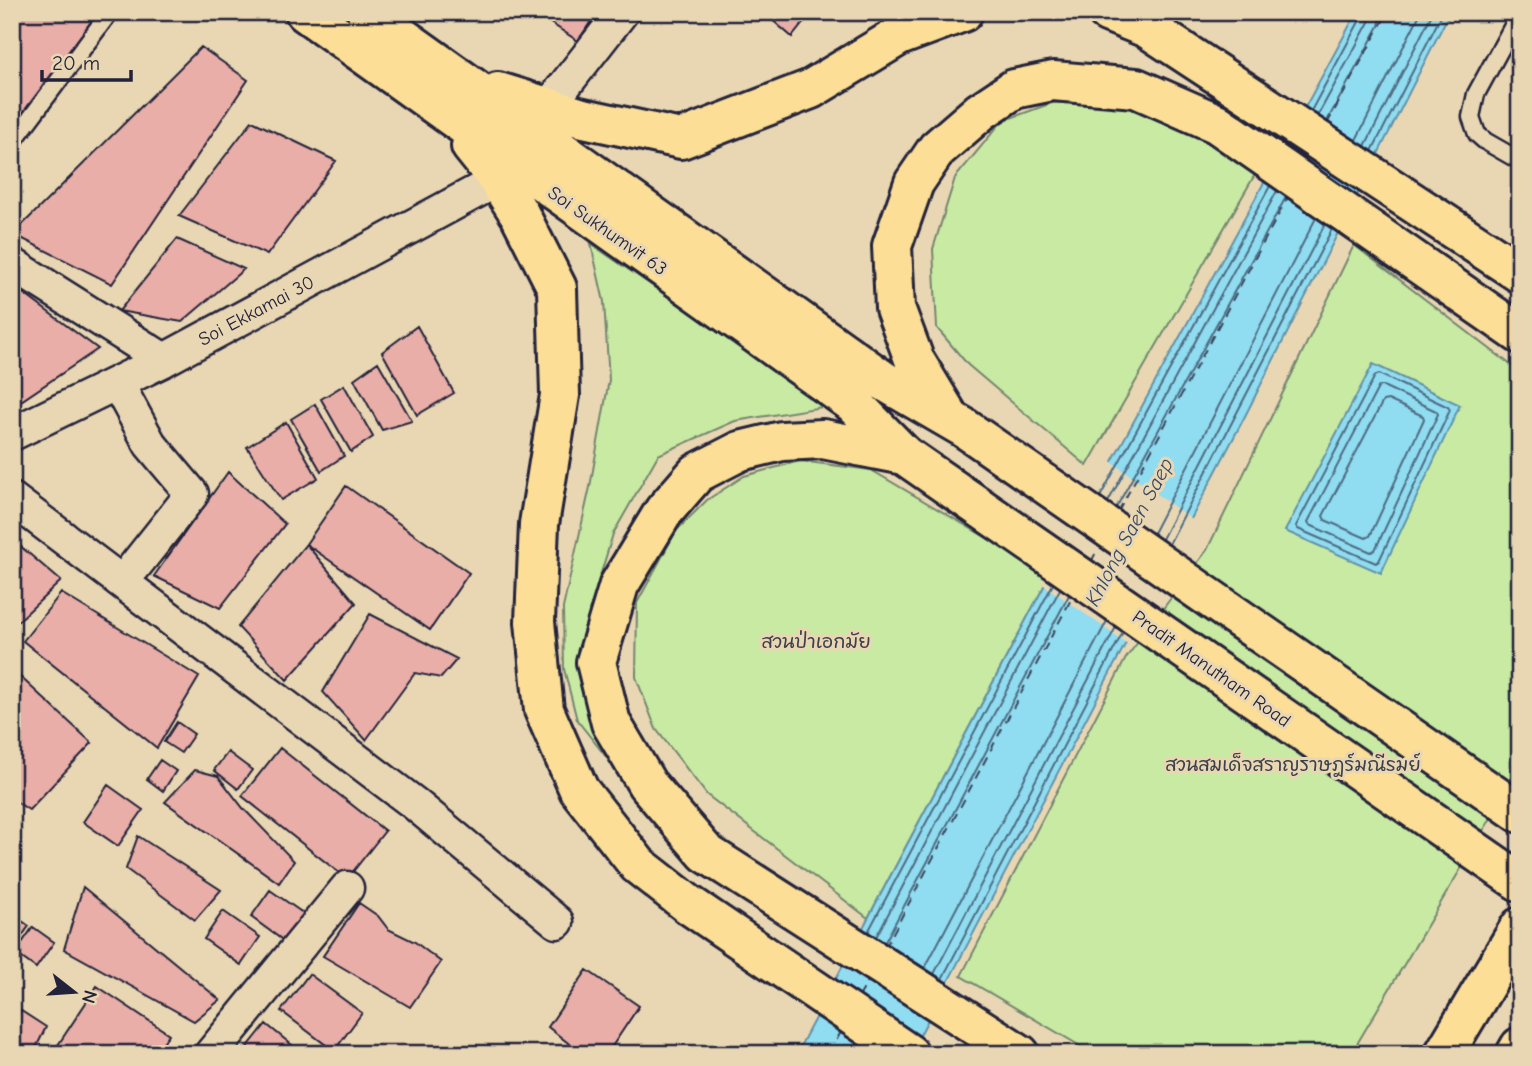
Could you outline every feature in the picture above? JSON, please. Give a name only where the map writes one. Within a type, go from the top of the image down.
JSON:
[{"type":"main road","name":"Soi Sukhumvit 63","points":[[305,12],[853,403],[918,464]]},
{"type":"main road","points":[[466,82],[579,117],[681,139],[811,89],[899,36],[963,12]]},
{"type":"main road","points":[[1107,12],[1146,28],[1520,273]]},
{"type":"main road","name":"Soi Sukhumvit 63","points":[[377,15],[466,82],[884,381],[956,423]]},
{"type":"main road","points":[[1520,334],[1216,123],[1136,88],[1053,81],[1014,89],[981,111],[937,149],[914,183],[892,246],[895,308],[914,359],[956,423],[1520,813]]},
{"type":"main road","points":[[446,115],[496,177],[520,215],[557,288],[560,395],[539,524],[535,622],[544,710],[579,790],[638,865],[688,904],[909,1054]]},
{"type":"main road","points":[[918,464],[823,439],[782,441],[740,451],[696,473],[664,511],[619,586],[596,662],[611,723],[647,783],[706,853],[1020,1054]]},
{"type":"main road","name":"Pradit Manutham Road","points":[[918,464],[1520,882]]},
{"type":"main road","points":[[1444,1054],[1520,927]]},
{"type":"main road","points":[[1516,1054],[1520,1047]]},
{"type":"street","points":[[548,107],[622,12]]},
{"type":"street","name":"Soi Ekkamai 30","points":[[12,434],[164,360],[481,189],[496,177]]},
{"type":"street","points":[[12,264],[164,360]]},
{"type":"street","points":[[117,383],[149,444],[192,494],[134,567]]},
{"type":"street","points":[[12,499],[415,804],[557,922]]},
{"type":"street","points":[[211,1054],[346,888]]},
{"type":"lane","points":[[12,143],[110,12]]},
{"type":"lane","points":[[1520,13],[1476,94],[1471,117],[1477,134],[1520,161]]},
{"type":"green space","points":[[1105,100],[1148,109],[1257,171],[1087,466],[968,365],[937,328],[933,249],[955,178],[1002,121],[1052,103]]},
{"type":"green space","points":[[591,244],[829,406],[735,421],[658,455],[613,534],[589,612],[589,702],[634,792],[577,720],[564,669],[563,608],[590,487],[609,380],[604,302]]},
{"type":"green space","name":"สวนสมเด็จสราญราษฎร์มณีรมย์","points":[[1354,245],[1520,372],[1520,769],[1351,1054],[1094,1054],[961,976],[1126,658],[1207,550]]},
{"type":"green space","name":"สวนป่าเอกมัย","points":[[800,461],[871,470],[1050,575],[868,918],[707,795],[656,729],[636,677],[637,603],[676,531],[707,500],[744,476]]},
{"type":"water","name":"Khlong Saen Saep","points":[[1357,12],[1450,12],[1244,418],[910,1054],[796,1054],[1050,575]]},
{"type":"water","points":[[1373,364],[1460,405],[1381,573],[1285,531]]},
{"type":"pier","points":[[1109,460],[1194,521],[1129,645],[1041,583]]},
{"type":"building","points":[[12,12],[102,12],[12,132]]},
{"type":"building","points":[[534,12],[597,12],[578,41]]},
{"type":"building","points":[[763,12],[812,12],[792,37]]},
{"type":"building","points":[[201,47],[248,80],[112,284],[13,234]]},
{"type":"building","points":[[252,121],[336,161],[267,255],[179,216]]},
{"type":"building","points":[[177,239],[244,269],[182,322],[119,311]]},
{"type":"building","points":[[12,285],[98,349],[12,407]]},
{"type":"building","points":[[417,326],[454,393],[417,415],[382,352]]},
{"type":"building","points":[[378,362],[412,421],[382,430],[354,379]]},
{"type":"building","points":[[344,385],[373,437],[351,452],[321,399]]},
{"type":"building","points":[[315,404],[344,456],[321,471],[291,419]]},
{"type":"building","points":[[286,422],[318,478],[281,500],[247,447]]},
{"type":"building","points":[[228,472],[285,524],[220,608],[154,576]]},
{"type":"building","points":[[346,486],[469,573],[430,630],[306,544]]},
{"type":"building","points":[[12,539],[61,581],[12,627]]},
{"type":"building","points":[[306,544],[356,603],[287,680],[238,627]]},
{"type":"building","points":[[61,593],[199,677],[157,748],[23,641]]},
{"type":"building","points":[[370,614],[457,659],[441,678],[415,673],[366,740],[323,692]]},
{"type":"building","points":[[15,672],[92,743],[29,810],[12,799],[12,675]]},
{"type":"building","points":[[177,722],[194,734],[181,753],[164,742]]},
{"type":"building","points":[[280,748],[385,831],[347,879],[242,796]]},
{"type":"building","points":[[228,752],[252,770],[238,789],[214,770]]},
{"type":"building","points":[[160,760],[176,771],[163,791],[147,779]]},
{"type":"building","points":[[195,770],[218,776],[243,808],[294,861],[279,883],[165,802]]},
{"type":"building","points":[[108,785],[143,810],[118,846],[83,822]]},
{"type":"building","points":[[138,836],[221,890],[195,920],[126,869]]},
{"type":"building","points":[[83,887],[220,1000],[194,1021],[64,949]]},
{"type":"building","points":[[270,890],[307,916],[288,944],[251,917]]},
{"type":"building","points":[[359,903],[378,916],[388,929],[415,942],[441,962],[410,1007],[323,956]]},
{"type":"building","points":[[223,911],[260,937],[241,965],[204,939]]},
{"type":"building","points":[[12,914],[29,926],[12,950]]},
{"type":"building","points":[[33,927],[54,942],[36,968],[15,953]]},
{"type":"building","points":[[587,970],[639,1006],[607,1054],[582,1054],[548,1027]]},
{"type":"building","points":[[309,974],[362,1013],[334,1051],[281,1011]]},
{"type":"building","points":[[97,986],[169,1034],[155,1054],[69,1054],[58,1045]]},
{"type":"building","points":[[12,1005],[46,1027],[33,1054],[12,1054]]},
{"type":"building","points":[[266,1024],[303,1054],[242,1054]]},
{"type":"ferry route","points":[[1327,124],[1388,12]]},
{"type":"ferry route","points":[[1118,512],[1288,197]]},
{"type":"ferry route","points":[[1091,562],[1100,545]]},
{"type":"ferry route","points":[[885,948],[1074,594]]},
{"type":"ferry route","points":[[859,997],[868,981]]},
{"type":"ferry route","points":[[829,1054],[842,1030]]}]
